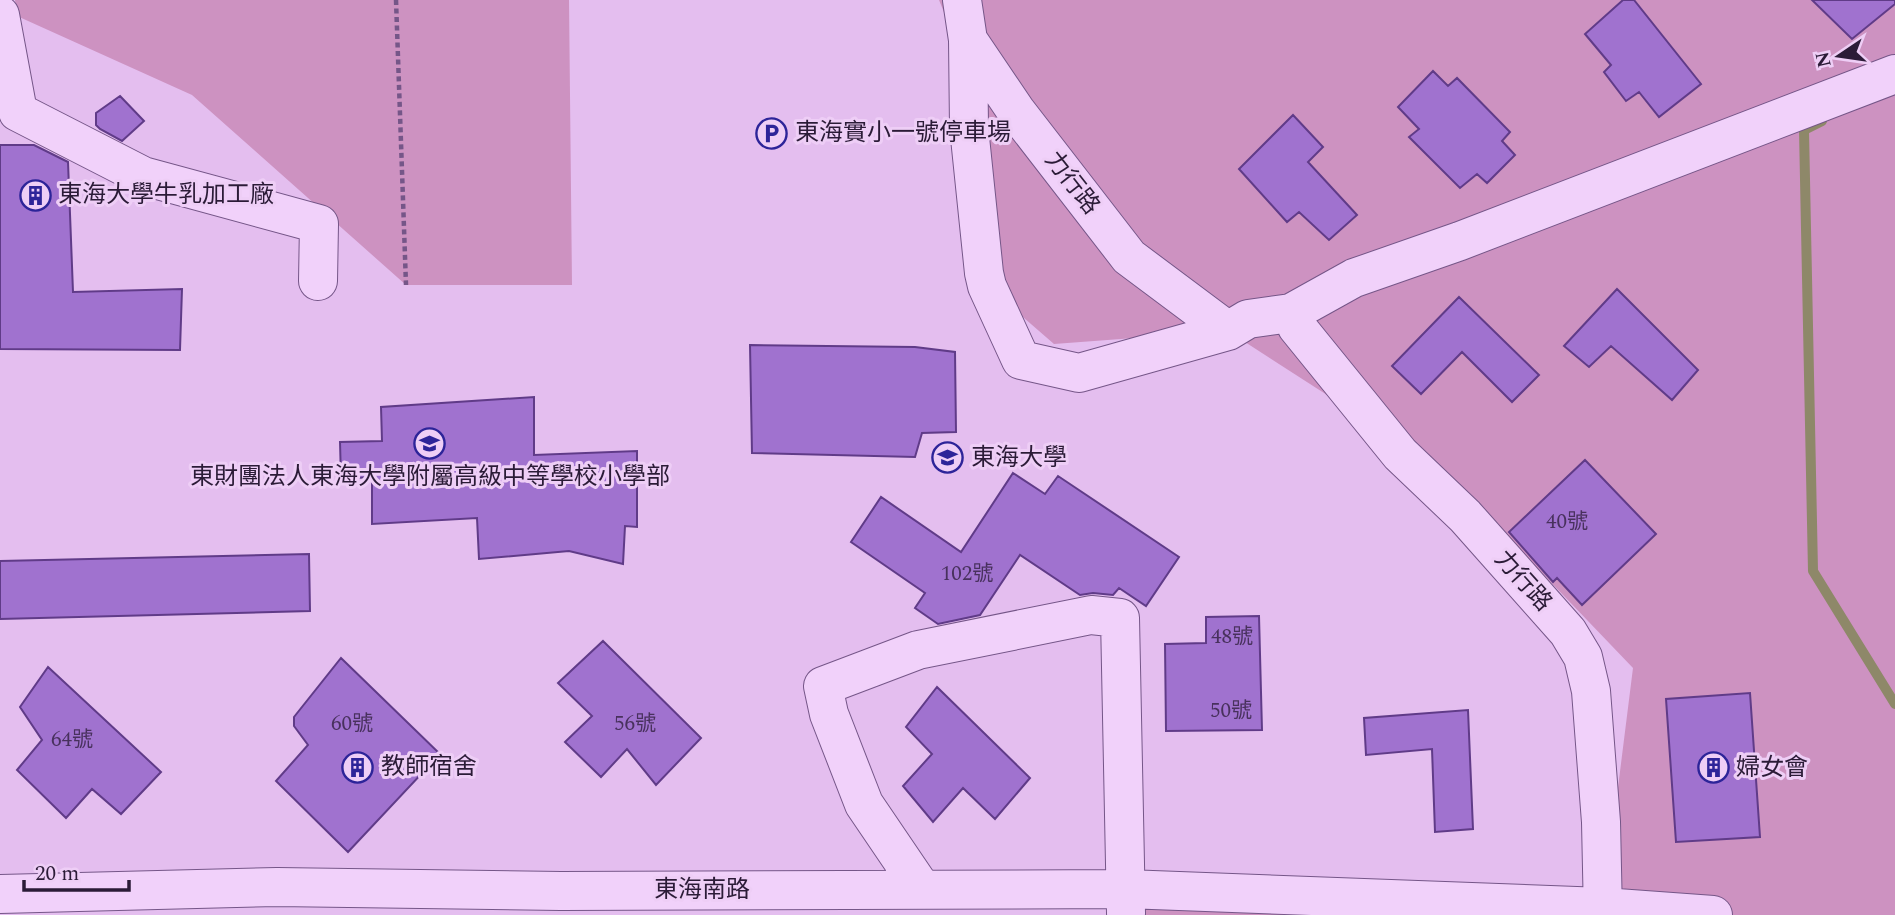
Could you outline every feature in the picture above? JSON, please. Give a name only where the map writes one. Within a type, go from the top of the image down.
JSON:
[{"type":"street","name":"力行路","points":[[962,0],[968,40],[1016,111],[1129,257],[1228,331]]},
{"type":"street","points":[[0,15],[18,113],[143,176],[319,224],[318,281]]},
{"type":"street","points":[[968,40],[969,128],[987,286],[1021,360],[1079,373],[1228,331],[1248,319],[1291,313],[1354,278],[1460,241],[1895,74]]},
{"type":"street","name":"力行路","points":[[1291,313],[1297,327],[1400,454],[1465,516],[1568,632],[1583,657],[1591,691],[1601,822],[1603,911]]},
{"type":"street","points":[[921,888],[864,804],[829,714],[823,685],[918,650],[1091,615],[1119,618],[1126,902]]},
{"type":"street","name":"東海南路","points":[[0,894],[276,901],[561,903],[921,888],[1126,902],[1713,915]]},
{"type":"path","points":[[396,0],[406,285]]},
{"type":"shaded area","points":[[15,0],[569,0],[572,285],[406,285],[192,95],[17,16]]},
{"type":"shaded area","points":[[939,0],[1895,0],[1895,915],[1117,915],[1117,909],[1603,907],[1633,668],[1495,524],[1324,393],[1228,331],[1054,344],[987,286],[970,76]]},
{"type":"building","points":[[1623,0],[1634,0],[1701,84],[1659,117],[1639,92],[1626,101],[1604,72],[1611,65],[1585,34]]},
{"type":"building","points":[[1812,0],[1895,0],[1895,4],[1852,39]]},
{"type":"building","points":[[1433,71],[1448,86],[1457,78],[1510,132],[1502,141],[1515,155],[1487,183],[1477,174],[1460,188],[1409,137],[1419,129],[1398,107]]},
{"type":"building","points":[[120,96],[144,121],[122,141],[96,125],[96,113]]},
{"type":"building","points":[[1293,115],[1323,147],[1308,162],[1357,215],[1329,240],[1299,212],[1287,222],[1239,169]]},
{"type":"building","points":[[0,145],[34,145],[68,162],[73,292],[182,289],[180,350],[0,349]]},
{"type":"building","points":[[1617,289],[1698,370],[1672,400],[1611,346],[1589,367],[1564,346]]},
{"type":"building","points":[[1459,297],[1539,375],[1512,402],[1462,352],[1421,394],[1392,366]]},
{"type":"building","points":[[750,345],[915,347],[955,352],[956,432],[922,433],[915,457],[752,453]]},
{"type":"building","points":[[534,397],[534,455],[637,451],[637,527],[625,526],[623,564],[569,551],[479,559],[477,518],[372,524],[372,477],[341,479],[340,442],[382,441],[381,407]]},
{"type":"building","points":[[1585,460],[1656,534],[1582,605],[1557,578],[1553,582],[1509,532]]},
{"type":"building","points":[[1013,473],[1045,494],[1058,476],[1179,557],[1146,606],[1119,588],[1113,595],[1080,595],[1020,555],[980,615],[938,624],[915,608],[925,593],[851,542],[881,497],[961,552]]},
{"type":"building","points":[[309,554],[310,611],[0,619],[0,561]]},
{"type":"building","points":[[1259,616],[1262,730],[1166,731],[1165,644],[1206,643],[1206,617]]},
{"type":"building","points":[[603,641],[701,738],[656,785],[627,749],[601,777],[565,742],[592,716],[558,683]]},
{"type":"building","name":"教師宿舍","points":[[341,658],[440,754],[348,852],[276,781],[308,745],[294,726],[294,717]]},
{"type":"building","points":[[48,667],[161,772],[121,814],[92,789],[66,818],[17,770],[42,740],[20,707]]},
{"type":"building","points":[[937,687],[1030,778],[995,819],[963,788],[933,822],[903,786],[932,754],[906,727]]},
{"type":"building","name":"婦女會","points":[[1750,693],[1760,837],[1676,842],[1666,699]]},
{"type":"building","points":[[1468,710],[1473,829],[1435,832],[1432,749],[1366,755],[1364,718]]},
{"type":"waterway","points":[[1822,121],[1804,130],[1813,571],[1895,704]]},
{"type":"place","name":"東海實小一號停車場","points":[[772,133]]},
{"type":"place","name":"東海大學牛乳加工廠","points":[[35,195]]},
{"type":"place","name":"東財團法人東海大學附屬高級中等學校小學部","points":[[430,443]]},
{"type":"place","name":"東海大學","points":[[948,458]]},
{"type":"place","name":"教師宿舍","points":[[358,767]]},
{"type":"place","name":"婦女會","points":[[1713,768]]}]
